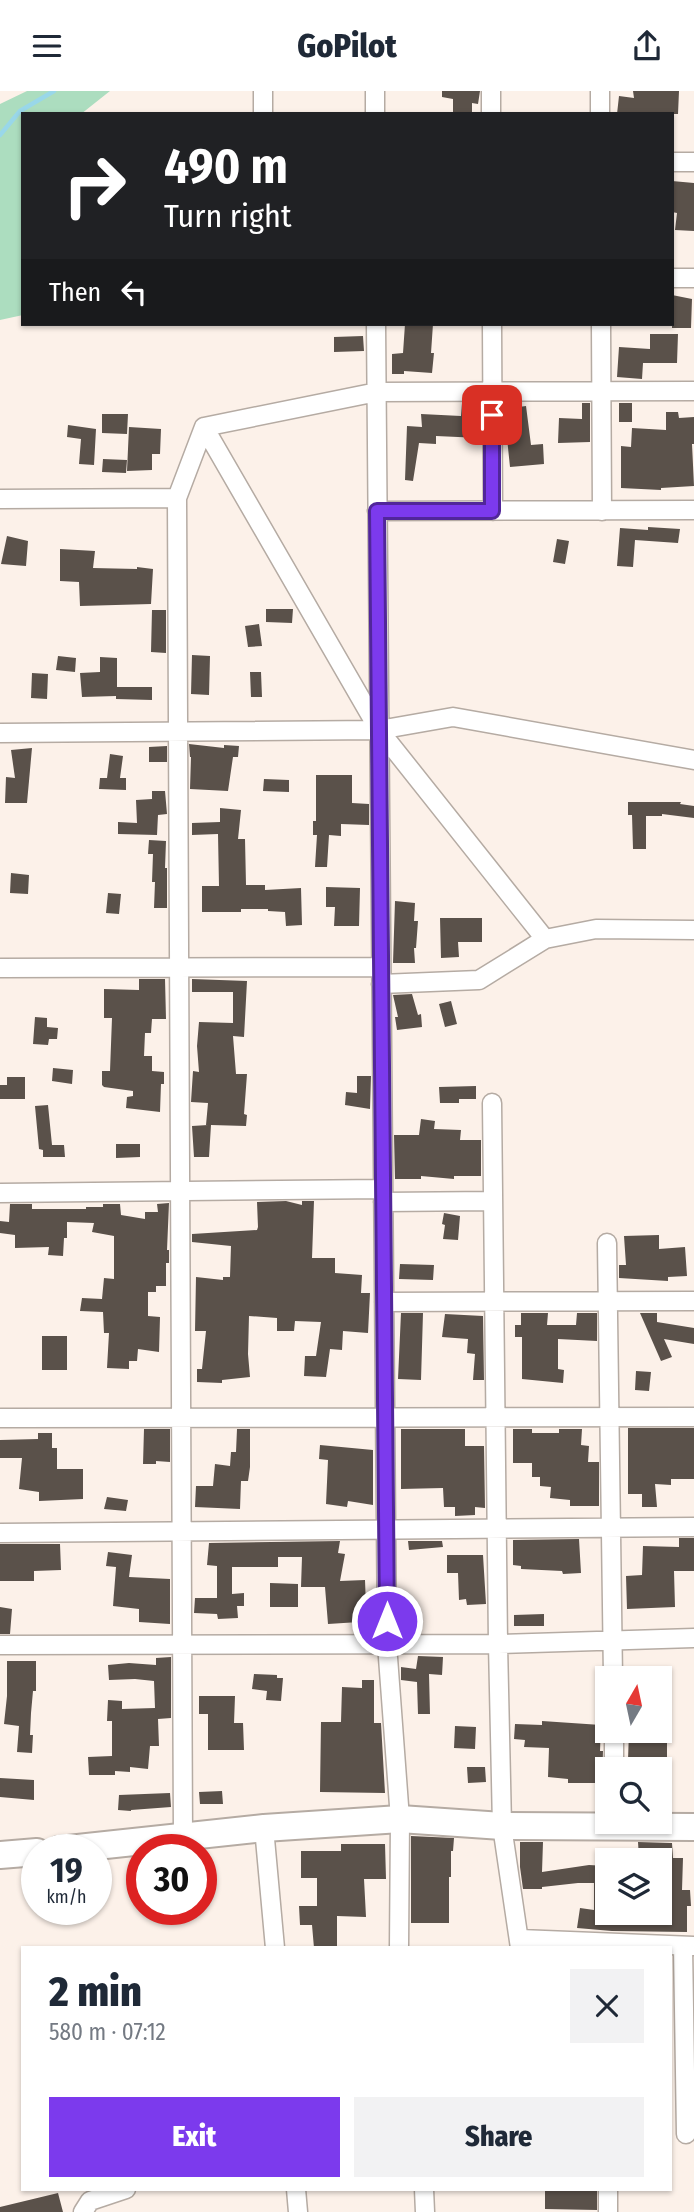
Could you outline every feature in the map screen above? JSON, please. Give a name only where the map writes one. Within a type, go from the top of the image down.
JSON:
[{"type":"main road","points":[[215,1834],[400,1819],[502,1826],[595,1825]]},
{"type":"main road","points":[[672,1826],[694,1827]]},
{"type":"main road","points":[[0,1855],[21,1853]]},
{"type":"street","points":[[263,91],[263,112]]},
{"type":"street","points":[[375,91],[375,112]]},
{"type":"street","points":[[491,91],[491,112]]},
{"type":"street","points":[[600,91],[600,112]]},
{"type":"street","points":[[674,162],[694,162]]},
{"type":"street","points":[[674,278],[694,278]]},
{"type":"street","points":[[376,326],[387,1644],[400,1819],[398,1946]]},
{"type":"street","points":[[492,326],[492,511]]},
{"type":"street","points":[[601,326],[602,510]]},
{"type":"street","points":[[204,427],[377,391],[694,391]]},
{"type":"street","points":[[183,1834],[177,498],[204,427]]},
{"type":"street","points":[[204,427],[379,730],[545,939]]},
{"type":"street","points":[[0,499],[177,498]]},
{"type":"street","points":[[377,511],[694,510]]},
{"type":"street","points":[[0,733],[379,730],[453,717],[694,760]]},
{"type":"street","points":[[0,968],[179,967],[478,980],[545,939],[596,929],[694,930]]},
{"type":"street","points":[[492,1103],[502,1826],[520,1943],[688,1946],[683,2134]]},
{"type":"street","points":[[0,1193],[180,1191],[494,1201]]},
{"type":"street","points":[[607,1243],[613,1666]]},
{"type":"street","points":[[384,1301],[694,1301]]},
{"type":"street","points":[[0,1418],[694,1417]]},
{"type":"street","points":[[0,1532],[694,1527]]},
{"type":"street","points":[[0,1645],[498,1644],[694,1638]]},
{"type":"street","points":[[264,1828],[275,1946]]},
{"type":"street","points":[[83,2212],[90,2201],[120,2191]]},
{"type":"street","points":[[296,2191],[299,2212]]},
{"type":"street","points":[[424,2191],[425,2212]]},
{"type":"street","points":[[608,2191],[608,2212]]},
{"type":"green space","points":[[27,91],[110,91],[84,112],[21,112],[21,315],[0,320],[0,104]]},
{"type":"building","points":[[442,91],[480,91],[478,104],[472,103],[472,112],[453,112],[453,99],[442,97]]},
{"type":"building","points":[[633,91],[679,91],[678,114],[617,112],[619,96],[634,98]]},
{"type":"building","points":[[674,181],[694,183],[694,231],[675,230],[677,213],[674,212]]},
{"type":"building","points":[[674,295],[692,299],[691,328],[672,328]]},
{"type":"building","points":[[405,326],[433,326],[432,373],[404,371],[404,374],[392,374],[392,354],[403,353]]},
{"type":"building","points":[[650,334],[678,334],[677,363],[643,363],[642,379],[617,377],[619,347],[650,349]]},
{"type":"building","points":[[363,336],[364,351],[334,352],[334,337]]},
{"type":"building","points":[[462,403],[481,403],[480,438],[436,436],[436,444],[419,443],[413,481],[405,480],[407,426],[422,427],[421,414],[461,416]]},
{"type":"building","points":[[582,403],[590,403],[590,442],[558,443],[559,418],[582,419]]},
{"type":"building","points":[[619,403],[632,403],[632,422],[619,422]]},
{"type":"building","points":[[526,406],[531,445],[543,444],[544,464],[510,467],[504,409]]},
{"type":"building","points":[[666,412],[678,412],[679,418],[694,417],[694,486],[661,490],[621,488],[621,446],[631,447],[632,428],[666,430]]},
{"type":"building","points":[[102,414],[128,414],[127,434],[102,433]]},
{"type":"building","points":[[68,425],[96,429],[94,465],[79,464],[81,439],[67,437]]},
{"type":"building","points":[[129,427],[161,429],[160,454],[152,454],[152,470],[127,471]]},
{"type":"building","points":[[103,459],[127,460],[126,473],[102,472]]},
{"type":"building","points":[[648,527],[680,529],[678,543],[635,540],[633,567],[617,566],[620,528],[648,530]]},
{"type":"building","points":[[7,536],[28,541],[26,566],[1,564]]},
{"type":"building","points":[[557,539],[569,541],[565,564],[553,562]]},
{"type":"building","points":[[60,549],[95,551],[93,568],[153,569],[151,604],[80,606],[79,582],[60,581]]},
{"type":"building","points":[[266,609],[293,609],[292,623],[266,622]]},
{"type":"building","points":[[152,610],[166,610],[166,653],[151,652]]},
{"type":"building","points":[[259,624],[262,646],[248,647],[245,626]]},
{"type":"building","points":[[192,655],[210,656],[209,695],[191,694]]},
{"type":"building","points":[[58,656],[76,658],[75,672],[56,670]]},
{"type":"building","points":[[100,657],[117,658],[117,687],[152,687],[152,700],[116,699],[116,696],[82,697],[80,673],[100,672]]},
{"type":"building","points":[[250,672],[261,672],[262,697],[251,697]]},
{"type":"building","points":[[32,673],[48,674],[47,699],[31,698]]},
{"type":"building","points":[[189,744],[224,748],[224,745],[239,746],[238,757],[233,757],[228,791],[190,789]]},
{"type":"building","points":[[167,746],[167,762],[149,762],[149,747]]},
{"type":"building","points":[[32,748],[27,803],[5,803],[6,777],[15,778],[11,750]]},
{"type":"building","points":[[110,754],[123,756],[120,778],[126,778],[126,790],[99,789],[100,778],[107,778]]},
{"type":"building","points":[[316,775],[352,775],[352,803],[369,804],[369,825],[341,824],[341,836],[329,835],[327,867],[315,867],[317,835],[313,835],[313,821],[316,821]]},
{"type":"building","points":[[264,779],[289,780],[289,792],[263,791]]},
{"type":"building","points":[[152,791],[165,791],[167,814],[158,815],[157,835],[118,834],[118,822],[137,823],[136,800],[152,799]]},
{"type":"building","points":[[628,802],[681,802],[680,804],[694,806],[694,818],[662,814],[646,816],[646,849],[633,849],[632,815],[628,815]]},
{"type":"building","points":[[220,808],[241,810],[238,839],[245,839],[246,885],[265,885],[265,890],[301,888],[302,925],[286,926],[285,912],[268,909],[202,912],[202,886],[219,886],[218,834],[192,835],[192,823],[220,822]]},
{"type":"building","points":[[149,840],[166,841],[167,908],[154,908],[153,854],[148,854]]},
{"type":"building","points":[[11,873],[29,875],[28,894],[10,893]]},
{"type":"building","points":[[326,887],[360,888],[359,926],[334,926],[335,907],[326,907]]},
{"type":"building","points":[[108,893],[121,894],[119,914],[106,913]]},
{"type":"building","points":[[395,901],[415,903],[414,921],[418,921],[415,963],[393,963]]},
{"type":"building","points":[[440,918],[482,918],[482,942],[458,942],[459,957],[441,958]]},
{"type":"building","points":[[139,979],[165,979],[166,1019],[152,1019],[151,1033],[145,1033],[144,1056],[152,1056],[152,1071],[164,1072],[160,1112],[126,1108],[127,1097],[133,1096],[133,1091],[102,1085],[102,1071],[110,1071],[112,1018],[104,1018],[104,989],[139,990]]},
{"type":"building","points":[[192,979],[247,981],[244,1037],[233,1036],[236,1074],[247,1074],[244,1114],[247,1115],[246,1126],[211,1125],[209,1157],[194,1157],[192,1126],[208,1125],[208,1103],[191,1102],[193,1071],[199,1072],[199,1022],[233,1023],[233,992],[192,992]]},
{"type":"building","points":[[412,994],[418,1015],[421,1014],[422,1027],[397,1030],[395,1017],[398,1017],[393,995]]},
{"type":"building","points":[[451,1001],[457,1024],[445,1027],[439,1004]]},
{"type":"building","points":[[35,1017],[47,1018],[47,1027],[58,1028],[57,1039],[49,1039],[48,1045],[33,1044]]},
{"type":"building","points":[[53,1068],[73,1070],[72,1084],[52,1081]]},
{"type":"building","points":[[357,1076],[371,1076],[370,1109],[345,1105],[346,1092],[357,1093]]},
{"type":"building","points":[[7,1077],[25,1077],[25,1099],[0,1099],[0,1085],[7,1085]]},
{"type":"building","points":[[476,1086],[476,1099],[440,1103],[439,1087]]},
{"type":"building","points":[[48,1105],[52,1145],[64,1145],[65,1157],[43,1157],[43,1150],[39,1149],[35,1106]]},
{"type":"building","points":[[421,1119],[435,1121],[434,1129],[461,1130],[460,1140],[481,1140],[481,1176],[395,1179],[394,1135],[419,1135]]},
{"type":"building","points":[[116,1144],[140,1144],[140,1157],[116,1158]]},
{"type":"building","points":[[286,1201],[302,1205],[302,1201],[314,1201],[312,1258],[335,1258],[335,1273],[362,1275],[361,1293],[370,1293],[368,1333],[343,1331],[342,1350],[330,1349],[326,1377],[304,1376],[305,1356],[316,1356],[321,1322],[295,1321],[294,1331],[277,1331],[277,1318],[249,1316],[250,1377],[222,1380],[222,1383],[197,1382],[197,1369],[202,1369],[206,1331],[195,1331],[196,1277],[223,1280],[223,1277],[230,1277],[231,1246],[192,1242],[192,1234],[257,1230],[257,1202]]},
{"type":"building","points":[[169,1203],[169,1263],[166,1263],[166,1286],[156,1286],[156,1292],[148,1292],[148,1316],[160,1317],[159,1352],[138,1349],[137,1361],[129,1361],[129,1369],[107,1368],[109,1333],[104,1333],[103,1312],[80,1311],[82,1298],[102,1299],[104,1278],[114,1279],[114,1236],[92,1232],[94,1223],[67,1222],[63,1256],[48,1255],[49,1247],[15,1248],[15,1235],[0,1233],[0,1221],[9,1222],[10,1204],[32,1204],[32,1209],[86,1209],[103,1207],[103,1204],[120,1204],[121,1215],[145,1219],[145,1212],[158,1212],[157,1204]]},
{"type":"building","points":[[444,1213],[460,1216],[458,1240],[443,1239]]},
{"type":"building","points":[[659,1235],[659,1249],[685,1247],[687,1276],[668,1277],[668,1281],[619,1278],[619,1265],[626,1265],[624,1236]]},
{"type":"building","points":[[400,1264],[434,1265],[433,1280],[399,1279]]},
{"type":"building","points":[[401,1313],[423,1313],[421,1380],[398,1379]]},
{"type":"building","points":[[521,1313],[548,1313],[547,1325],[576,1325],[577,1313],[597,1313],[597,1341],[558,1339],[558,1369],[564,1370],[563,1383],[522,1379],[522,1337],[515,1337],[515,1325],[521,1325]]},
{"type":"building","points":[[640,1313],[657,1313],[657,1322],[694,1328],[694,1344],[664,1339],[672,1357],[661,1361]]},
{"type":"building","points":[[445,1314],[483,1316],[484,1380],[473,1380],[475,1354],[467,1353],[468,1339],[442,1337]]},
{"type":"building","points":[[42,1336],[67,1336],[67,1370],[42,1370]]},
{"type":"building","points":[[636,1371],[651,1372],[649,1391],[635,1390]]},
{"type":"building","points":[[628,1428],[694,1428],[694,1479],[671,1479],[671,1485],[655,1484],[657,1507],[642,1507],[642,1494],[628,1494]]},
{"type":"building","points":[[144,1429],[170,1429],[170,1462],[143,1464]]},
{"type":"building","points":[[237,1429],[250,1429],[250,1467],[248,1481],[241,1481],[240,1509],[195,1507],[196,1486],[213,1486],[215,1464],[230,1466],[231,1452],[236,1452]]},
{"type":"building","points":[[401,1429],[465,1429],[465,1446],[484,1446],[485,1508],[475,1507],[475,1515],[455,1516],[455,1507],[444,1507],[443,1488],[401,1489]]},
{"type":"building","points":[[513,1429],[532,1429],[532,1433],[559,1433],[559,1429],[582,1429],[581,1445],[589,1446],[588,1462],[599,1462],[599,1506],[570,1506],[570,1500],[550,1498],[551,1487],[540,1486],[540,1477],[532,1477],[532,1463],[513,1463]]},
{"type":"building","points":[[38,1433],[52,1433],[52,1448],[57,1448],[57,1469],[83,1469],[83,1499],[39,1501],[39,1492],[19,1489],[22,1458],[0,1458],[0,1440],[38,1439]]},
{"type":"building","points":[[320,1445],[373,1450],[373,1505],[348,1501],[347,1507],[326,1504],[328,1460],[319,1459]]},
{"type":"building","points":[[107,1497],[128,1500],[126,1511],[104,1509]]},
{"type":"building","points":[[679,1538],[694,1538],[694,1571],[674,1571],[675,1607],[627,1609],[626,1576],[642,1575],[643,1546],[679,1547]]},
{"type":"building","points":[[579,1539],[581,1573],[563,1574],[562,1571],[521,1569],[521,1566],[513,1565],[513,1540]]},
{"type":"building","points":[[340,1541],[338,1553],[345,1554],[340,1581],[365,1580],[366,1607],[359,1608],[359,1622],[328,1624],[325,1587],[301,1587],[302,1557],[278,1557],[278,1567],[232,1567],[232,1594],[244,1593],[244,1606],[237,1606],[238,1618],[218,1619],[217,1614],[194,1613],[195,1598],[217,1598],[217,1566],[207,1565],[209,1543]]},
{"type":"building","points":[[408,1541],[442,1541],[443,1547],[409,1550]]},
{"type":"building","points":[[0,1544],[60,1544],[61,1570],[34,1571],[34,1581],[0,1581]]},
{"type":"building","points":[[108,1552],[132,1555],[129,1577],[170,1579],[170,1624],[139,1622],[139,1609],[113,1606],[116,1567],[106,1566]]},
{"type":"building","points":[[447,1555],[483,1555],[486,1604],[467,1605],[466,1599],[459,1600],[458,1573],[447,1573]]},
{"type":"building","points":[[270,1583],[298,1584],[298,1607],[270,1607]]},
{"type":"building","points":[[0,1607],[12,1609],[10,1634],[0,1634]]},
{"type":"building","points":[[544,1614],[544,1626],[514,1626],[514,1615]]},
{"type":"building","points":[[418,1656],[443,1657],[442,1675],[429,1674],[430,1714],[418,1714],[417,1682],[401,1680],[401,1667],[416,1669]]},
{"type":"building","points":[[171,1657],[171,1718],[158,1719],[159,1746],[150,1746],[148,1769],[130,1767],[130,1772],[115,1771],[115,1775],[89,1775],[88,1757],[112,1756],[112,1721],[107,1721],[108,1700],[122,1701],[122,1709],[155,1708],[154,1681],[109,1680],[108,1665],[156,1665],[156,1658]]},
{"type":"building","points":[[7,1661],[36,1661],[36,1691],[33,1691],[30,1735],[33,1735],[32,1753],[17,1752],[19,1726],[4,1724]]},
{"type":"building","points":[[254,1674],[277,1675],[277,1678],[283,1678],[281,1701],[266,1700],[267,1691],[252,1689]]},
{"type":"building","points":[[362,1680],[374,1680],[374,1723],[381,1723],[385,1793],[320,1792],[321,1722],[341,1722],[342,1687],[362,1688]]},
{"type":"building","points":[[199,1696],[235,1696],[234,1723],[243,1723],[244,1750],[208,1750],[208,1714],[199,1714]]},
{"type":"building","points":[[542,1721],[595,1725],[595,1743],[600,1743],[600,1751],[603,1751],[603,1757],[595,1757],[595,1783],[568,1783],[568,1779],[548,1777],[549,1748],[524,1747],[525,1740],[514,1739],[515,1724],[542,1725]]},
{"type":"building","points":[[455,1726],[476,1727],[475,1749],[454,1748]]},
{"type":"building","points":[[629,1743],[667,1743],[667,1757],[628,1757]]},
{"type":"building","points":[[467,1767],[485,1767],[486,1782],[468,1783]]},
{"type":"building","points":[[0,1778],[34,1780],[34,1800],[0,1797]]},
{"type":"building","points":[[222,1791],[223,1804],[200,1804],[199,1792]]},
{"type":"building","points":[[170,1793],[171,1807],[118,1810],[119,1795]]},
{"type":"building","points":[[411,1836],[454,1838],[449,1877],[449,1923],[411,1923]]},
{"type":"building","points":[[520,1842],[543,1842],[542,1872],[595,1865],[595,1925],[672,1925],[672,1848],[638,1848],[638,1842],[672,1843],[673,1858],[683,1858],[682,1890],[690,1890],[691,1906],[687,1906],[687,1932],[577,1928],[580,1908],[594,1910],[594,1883],[523,1889]]},
{"type":"building","points":[[341,1844],[385,1844],[386,1879],[364,1879],[366,1917],[337,1916],[337,1946],[314,1946],[312,1925],[300,1925],[299,1906],[317,1906],[317,1878],[301,1878],[301,1851],[341,1851]]},
{"type":"building","points":[[545,2191],[597,2191],[597,2210],[545,2209]]},
{"type":"building","points":[[58,2193],[63,2212],[0,2212],[0,2207]]},
{"type":"waterway","points":[[0,135],[20,111],[54,91]]},
{"type":"route","points":[[387,1621],[377,511],[492,511],[492,415]]}]
